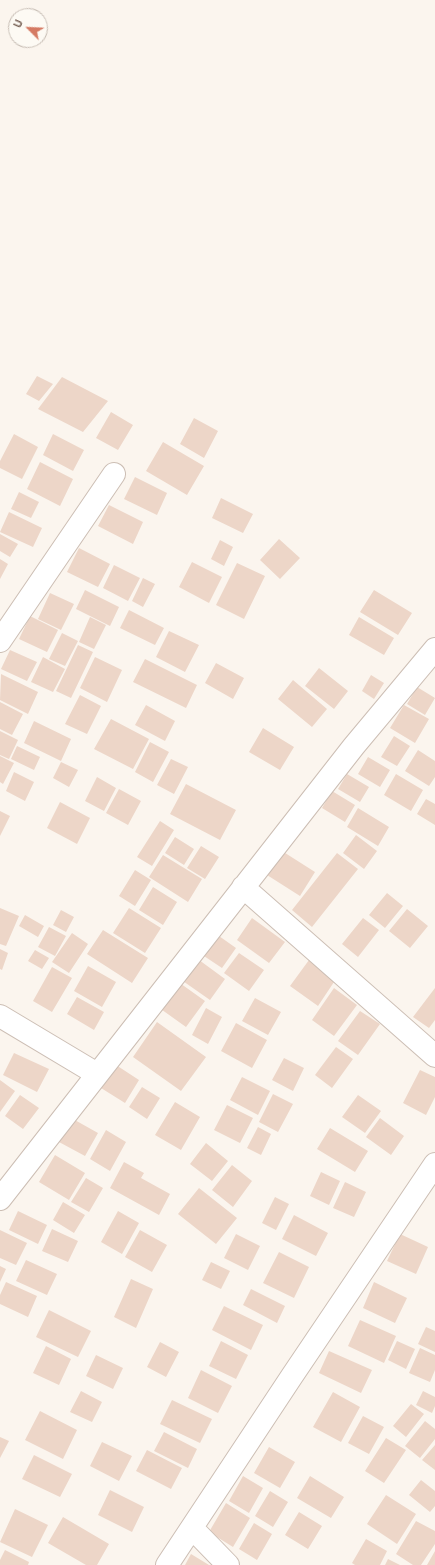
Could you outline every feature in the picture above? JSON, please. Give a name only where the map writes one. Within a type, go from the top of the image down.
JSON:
[{"type":"street","points":[[0,641],[114,474]]},
{"type":"street","points":[[0,1199],[354,746],[435,649]]},
{"type":"street","points":[[243,887],[435,1056]]},
{"type":"street","points":[[0,1016],[97,1074]]},
{"type":"street","points":[[167,1565],[435,1164]]},
{"type":"street","points":[[192,1528],[228,1565]]},
{"type":"building","points":[[37,376],[53,384],[39,401],[26,394]]},
{"type":"building","points":[[62,377],[108,401],[83,432],[38,409]]},
{"type":"building","points":[[111,412],[133,425],[118,450],[96,438]]},
{"type":"building","points":[[194,418],[218,431],[204,458],[180,444]]},
{"type":"building","points":[[14,434],[38,447],[22,479],[0,468],[0,461]]},
{"type":"building","points":[[53,434],[84,450],[73,471],[43,455]]},
{"type":"building","points":[[163,442],[204,466],[187,495],[146,471]]},
{"type":"building","points":[[40,462],[73,479],[60,506],[27,489]]},
{"type":"building","points":[[135,477],[167,493],[157,515],[124,499]]},
{"type":"building","points":[[19,492],[39,502],[31,518],[11,509]]},
{"type":"building","points":[[221,498],[253,514],[243,533],[212,518]]},
{"type":"building","points":[[109,505],[143,522],[133,544],[98,526]]},
{"type":"building","points":[[9,512],[42,528],[33,547],[0,532]]},
{"type":"building","points":[[0,534],[18,544],[10,557],[0,551]]},
{"type":"building","points":[[279,539],[300,558],[280,579],[260,560]]},
{"type":"building","points":[[220,540],[233,547],[224,566],[211,559]]},
{"type":"building","points":[[79,548],[110,564],[98,587],[67,572]]},
{"type":"building","points":[[0,559],[8,564],[0,579]]},
{"type":"building","points":[[192,562],[222,577],[209,603],[179,587]]},
{"type":"building","points":[[237,563],[265,576],[244,619],[216,605]]},
{"type":"building","points":[[114,565],[140,578],[128,601],[103,588]]},
{"type":"building","points":[[143,578],[155,584],[143,607],[132,601]]},
{"type":"building","points":[[85,590],[119,607],[110,626],[76,609]]},
{"type":"building","points":[[374,590],[412,613],[398,635],[360,612]]},
{"type":"building","points":[[50,593],[74,604],[61,630],[38,619]]},
{"type":"building","points":[[129,610],[164,628],[155,645],[120,628]]},
{"type":"building","points":[[30,616],[58,630],[47,652],[19,639]]},
{"type":"building","points":[[90,617],[106,625],[94,649],[79,642]]},
{"type":"building","points":[[359,617],[394,638],[384,655],[349,635]]},
{"type":"building","points":[[169,631],[199,645],[185,672],[156,657]]},
{"type":"building","points":[[62,633],[78,641],[65,666],[49,659]]},
{"type":"building","points":[[78,645],[93,652],[71,698],[56,691]]},
{"type":"building","points":[[10,650],[37,662],[27,681],[1,669]]},
{"type":"building","points":[[43,657],[65,669],[53,692],[31,682]]},
{"type":"building","points":[[95,657],[122,670],[107,702],[80,688]]},
{"type":"building","points":[[145,659],[197,685],[186,708],[133,682]]},
{"type":"building","points":[[216,663],[244,678],[233,699],[205,683]]},
{"type":"building","points":[[319,668],[348,691],[334,709],[305,686]]},
{"type":"building","points":[[1,674],[38,692],[28,714],[0,700]]},
{"type":"building","points":[[371,675],[384,683],[374,699],[362,691]]},
{"type":"building","points":[[293,680],[327,709],[312,727],[278,699]]},
{"type":"building","points":[[417,687],[435,698],[425,715],[407,704]]},
{"type":"building","points":[[80,695],[101,706],[87,734],[65,724]]},
{"type":"building","points":[[0,702],[23,714],[12,735],[0,729]]},
{"type":"building","points":[[146,705],[175,721],[165,741],[135,725]]},
{"type":"building","points":[[404,705],[429,719],[415,743],[390,728]]},
{"type":"building","points":[[111,719],[149,739],[133,769],[94,749]]},
{"type":"building","points":[[34,721],[71,739],[61,761],[24,743]]},
{"type":"building","points":[[263,728],[294,747],[280,770],[249,752]]},
{"type":"building","points":[[0,731],[18,740],[9,759],[0,755]]},
{"type":"building","points":[[394,736],[410,746],[397,766],[381,757]]},
{"type":"building","points":[[150,742],[169,752],[153,782],[135,772]]},
{"type":"building","points":[[17,746],[40,757],[34,770],[11,759]]},
{"type":"building","points":[[418,750],[435,761],[435,777],[429,786],[405,771]]},
{"type":"building","points":[[0,756],[14,763],[3,784],[0,782]]},
{"type":"building","points":[[368,757],[390,770],[380,787],[358,774]]},
{"type":"building","points":[[171,759],[188,767],[174,794],[157,785]]},
{"type":"building","points":[[61,762],[78,770],[69,787],[53,778]]},
{"type":"building","points":[[14,772],[34,782],[25,801],[6,791]]},
{"type":"building","points":[[347,774],[369,787],[360,802],[338,789]]},
{"type":"building","points":[[396,774],[423,790],[411,811],[384,795]]},
{"type":"building","points":[[97,777],[116,788],[104,811],[85,801]]},
{"type":"building","points":[[186,784],[236,810],[220,840],[170,814]]},
{"type":"building","points":[[119,789],[141,801],[128,825],[106,813]]},
{"type":"building","points":[[332,791],[355,805],[345,822],[322,808]]},
{"type":"building","points":[[426,799],[435,804],[435,825],[417,814]]},
{"type":"building","points":[[60,802],[90,818],[77,844],[47,828]]},
{"type":"building","points":[[358,808],[389,827],[378,846],[347,827]]},
{"type":"building","points":[[0,811],[10,816],[0,836]]},
{"type":"building","points":[[160,821],[174,830],[152,866],[137,857]]},
{"type":"building","points":[[356,835],[377,851],[364,869],[343,853]]},
{"type":"building","points":[[175,837],[194,849],[184,865],[165,853]]},
{"type":"building","points":[[201,846],[219,857],[205,879],[187,868]]},
{"type":"building","points":[[282,851],[315,872],[300,896],[267,875]]},
{"type":"building","points":[[337,853],[358,869],[312,927],[292,910]]},
{"type":"building","points":[[163,855],[202,879],[188,902],[149,877]]},
{"type":"building","points":[[135,870],[151,880],[135,906],[119,896]]},
{"type":"building","points":[[153,887],[177,902],[163,925],[139,910]]},
{"type":"building","points":[[387,893],[403,906],[385,928],[369,915]]},
{"type":"building","points":[[0,908],[19,916],[6,946],[0,944]]},
{"type":"building","points":[[129,908],[161,928],[145,953],[113,933]]},
{"type":"building","points":[[407,909],[428,926],[410,948],[389,931]]},
{"type":"building","points":[[61,910],[74,917],[66,932],[53,925]]},
{"type":"building","points":[[25,915],[44,926],[38,937],[19,926]]},
{"type":"building","points":[[252,918],[285,942],[269,963],[237,940]]},
{"type":"building","points":[[363,918],[379,930],[358,957],[342,944]]},
{"type":"building","points":[[49,927],[66,936],[55,956],[38,947]]},
{"type":"building","points":[[103,930],[148,958],[132,983],[87,954]]},
{"type":"building","points":[[72,933],[88,944],[69,973],[52,962]]},
{"type":"building","points":[[219,936],[236,948],[222,968],[204,956]]},
{"type":"building","points":[[0,949],[8,953],[2,970],[0,969]]},
{"type":"building","points":[[35,950],[49,958],[42,969],[28,961]]},
{"type":"building","points":[[239,953],[264,970],[249,991],[224,973]]},
{"type":"building","points":[[195,957],[225,979],[210,1000],[180,979]]},
{"type":"building","points":[[309,960],[336,979],[318,1006],[290,986]]},
{"type":"building","points":[[88,966],[116,982],[102,1007],[74,991]]},
{"type":"building","points":[[52,967],[72,978],[52,1012],[33,1001]]},
{"type":"building","points":[[177,981],[205,1001],[186,1027],[158,1007]]},
{"type":"building","points":[[334,988],[357,1005],[334,1036],[312,1020]]},
{"type":"building","points":[[435,988],[435,1020],[429,1028],[413,1017]]},
{"type":"building","points":[[77,997],[104,1012],[94,1030],[67,1014]]},
{"type":"building","points":[[255,998],[281,1012],[268,1035],[242,1021]]},
{"type":"building","points":[[206,1008],[222,1017],[208,1044],[192,1035]]},
{"type":"building","points":[[360,1011],[380,1024],[358,1055],[338,1041]]},
{"type":"building","points":[[157,1022],[206,1057],[181,1091],[133,1057]]},
{"type":"building","points":[[236,1023],[267,1040],[252,1068],[221,1051]]},
{"type":"building","points":[[336,1047],[353,1059],[332,1088],[315,1075]]},
{"type":"building","points":[[14,1053],[49,1069],[37,1092],[3,1075]]},
{"type":"building","points":[[284,1058],[304,1068],[293,1091],[272,1080]]},
{"type":"building","points":[[116,1065],[139,1080],[125,1103],[101,1088]]},
{"type":"building","points":[[420,1070],[435,1077],[435,1097],[426,1115],[403,1103]]},
{"type":"building","points":[[242,1077],[270,1091],[258,1115],[230,1100]]},
{"type":"building","points":[[0,1080],[15,1091],[0,1112]]},
{"type":"building","points":[[142,1087],[160,1098],[147,1119],[129,1107]]},
{"type":"building","points":[[273,1094],[293,1104],[278,1132],[259,1122]]},
{"type":"building","points":[[20,1095],[39,1108],[23,1129],[5,1116]]},
{"type":"building","points":[[358,1095],[381,1111],[365,1133],[342,1117]]},
{"type":"building","points":[[175,1102],[200,1117],[181,1150],[155,1135]]},
{"type":"building","points":[[227,1105],[253,1118],[240,1143],[214,1130]]},
{"type":"building","points":[[380,1118],[404,1136],[391,1155],[366,1137]]},
{"type":"building","points":[[73,1119],[98,1133],[85,1156],[59,1142]]},
{"type":"building","points":[[258,1127],[271,1134],[261,1155],[247,1148]]},
{"type":"building","points":[[330,1128],[368,1151],[355,1172],[317,1149]]},
{"type":"building","points":[[106,1130],[126,1142],[110,1171],[90,1159]]},
{"type":"building","points":[[206,1143],[228,1161],[212,1181],[190,1164]]},
{"type":"building","points":[[55,1155],[85,1173],[69,1200],[39,1182]]},
{"type":"building","points":[[124,1162],[144,1173],[141,1178],[170,1194],[159,1215],[110,1188]]},
{"type":"building","points":[[232,1165],[252,1181],[233,1207],[212,1190]]},
{"type":"building","points":[[321,1172],[340,1181],[329,1205],[310,1196]]},
{"type":"building","points":[[86,1178],[103,1188],[89,1212],[71,1202]]},
{"type":"building","points":[[345,1182],[366,1192],[354,1217],[333,1208]]},
{"type":"building","points":[[199,1188],[237,1218],[216,1244],[178,1214]]},
{"type":"building","points":[[275,1197],[289,1204],[276,1230],[262,1223]]},
{"type":"building","points":[[63,1202],[85,1215],[74,1233],[53,1220]]},
{"type":"building","points":[[18,1211],[47,1225],[38,1244],[9,1230]]},
{"type":"building","points":[[118,1211],[139,1223],[122,1254],[101,1242]]},
{"type":"building","points":[[294,1215],[328,1233],[316,1256],[282,1239]]},
{"type":"building","points":[[52,1229],[78,1241],[68,1262],[42,1251]]},
{"type":"building","points":[[0,1230],[27,1243],[16,1265],[0,1258]]},
{"type":"building","points":[[140,1230],[167,1245],[152,1272],[125,1257]]},
{"type":"building","points":[[236,1234],[260,1246],[248,1270],[224,1258]]},
{"type":"building","points":[[400,1234],[428,1247],[416,1274],[387,1261]]},
{"type":"building","points":[[279,1252],[309,1267],[294,1298],[263,1283]]},
{"type":"building","points":[[26,1260],[57,1274],[47,1295],[16,1281]]},
{"type":"building","points":[[211,1262],[230,1271],[221,1289],[202,1280]]},
{"type":"building","points":[[0,1266],[6,1269],[0,1282]]},
{"type":"building","points":[[131,1279],[153,1289],[136,1328],[114,1317]]},
{"type":"building","points":[[6,1282],[37,1296],[28,1317],[0,1304],[0,1295]]},
{"type":"building","points":[[374,1282],[407,1298],[395,1323],[363,1308]]},
{"type":"building","points":[[251,1289],[285,1306],[277,1323],[243,1305]]},
{"type":"building","points":[[224,1306],[263,1325],[251,1350],[212,1330]]},
{"type":"building","points":[[49,1310],[91,1331],[78,1357],[36,1337]]},
{"type":"building","points":[[360,1320],[396,1336],[384,1363],[348,1346]]},
{"type":"building","points":[[426,1327],[435,1331],[435,1352],[418,1344]]},
{"type":"building","points":[[221,1341],[248,1355],[236,1379],[209,1366]]},
{"type":"building","points":[[397,1341],[415,1349],[406,1369],[388,1360]]},
{"type":"building","points":[[160,1342],[179,1352],[166,1377],[147,1367]]},
{"type":"building","points":[[46,1346],[71,1359],[59,1385],[33,1373]]},
{"type":"building","points":[[420,1348],[435,1355],[435,1370],[430,1382],[409,1373]]},
{"type":"building","points":[[329,1351],[372,1370],[361,1393],[319,1373]]},
{"type":"building","points":[[96,1355],[123,1368],[113,1389],[86,1376]]},
{"type":"building","points":[[201,1370],[232,1386],[218,1413],[188,1398]]},
{"type":"building","points":[[81,1391],[102,1402],[92,1422],[70,1412]]},
{"type":"building","points":[[423,1391],[435,1397],[435,1406],[432,1413],[416,1405]]},
{"type":"building","points":[[333,1392],[360,1407],[341,1442],[313,1427]]},
{"type":"building","points":[[172,1400],[212,1419],[200,1443],[160,1424]]},
{"type":"building","points":[[411,1404],[424,1414],[406,1437],[393,1426]]},
{"type":"building","points":[[40,1411],[77,1430],[63,1459],[25,1440]]},
{"type":"building","points":[[363,1416],[384,1427],[369,1454],[348,1443]]},
{"type":"building","points":[[425,1421],[435,1429],[435,1439],[420,1458],[405,1446]]},
{"type":"building","points":[[164,1432],[197,1449],[188,1468],[154,1451]]},
{"type":"building","points":[[0,1437],[9,1441],[0,1458]]},
{"type":"building","points":[[386,1438],[406,1450],[384,1483],[365,1471]]},
{"type":"building","points":[[102,1442],[132,1456],[119,1481],[90,1466]]},
{"type":"building","points":[[435,1445],[435,1470],[422,1460]]},
{"type":"building","points":[[269,1447],[295,1462],[280,1488],[254,1473]]},
{"type":"building","points":[[147,1450],[182,1468],[171,1489],[136,1471]]},
{"type":"building","points":[[34,1455],[72,1474],[60,1497],[22,1479]]},
{"type":"building","points":[[243,1476],[263,1488],[249,1513],[229,1501]]},
{"type":"building","points":[[310,1476],[344,1497],[331,1518],[297,1498]]},
{"type":"building","points":[[421,1480],[435,1491],[435,1506],[430,1512],[409,1495]]},
{"type":"building","points":[[110,1490],[144,1507],[132,1532],[98,1515]]},
{"type":"building","points":[[270,1491],[288,1502],[273,1527],[255,1516]]},
{"type":"building","points":[[386,1495],[416,1514],[397,1544],[367,1524]]},
{"type":"building","points":[[226,1503],[250,1518],[233,1547],[209,1532]]},
{"type":"building","points":[[15,1509],[48,1525],[32,1557],[0,1542]]},
{"type":"building","points":[[299,1512],[322,1526],[308,1549],[285,1535]]},
{"type":"building","points":[[63,1517],[109,1544],[97,1565],[86,1565],[48,1543]]},
{"type":"building","points":[[416,1521],[435,1531],[435,1544],[421,1565],[413,1565],[396,1554]]},
{"type":"building","points":[[254,1523],[272,1534],[257,1560],[239,1549]]},
{"type":"building","points":[[366,1539],[387,1551],[380,1565],[355,1565],[352,1563]]},
{"type":"building","points":[[5,1550],[29,1562],[28,1565],[0,1565],[0,1560]]},
{"type":"building","points":[[435,1551],[435,1565],[427,1565]]},
{"type":"building","points":[[191,1554],[209,1565],[185,1565]]},
{"type":"building","points":[[388,1559],[400,1565],[385,1565]]}]
